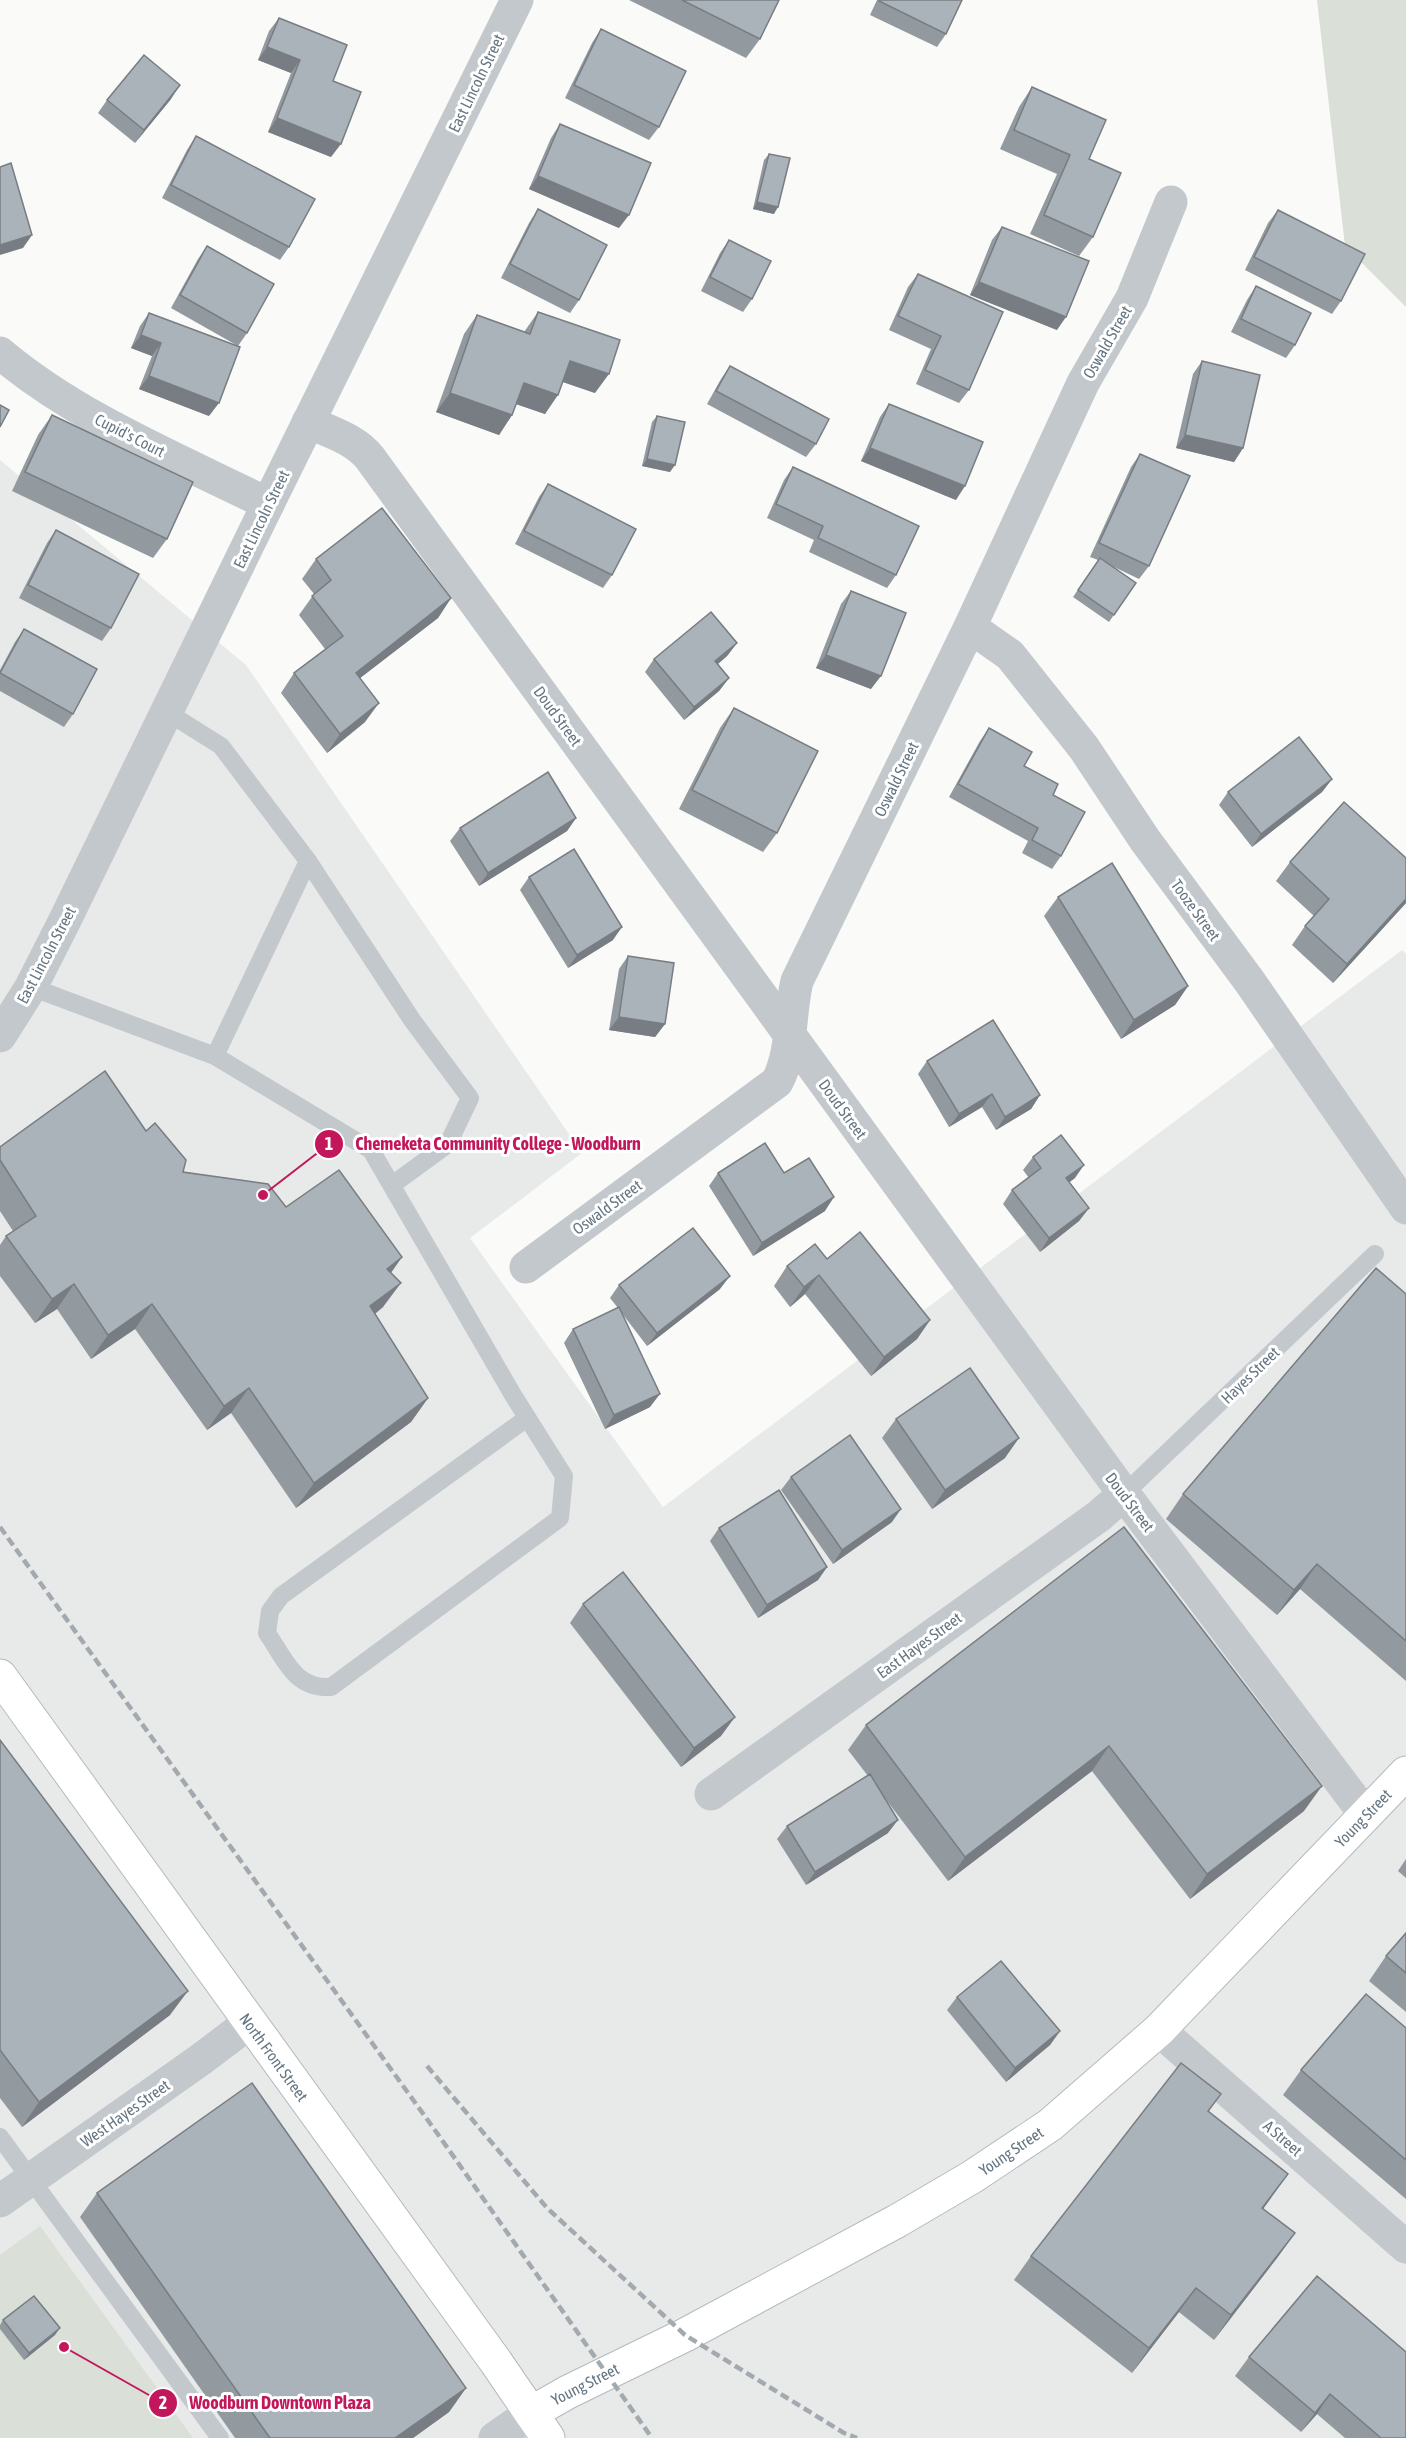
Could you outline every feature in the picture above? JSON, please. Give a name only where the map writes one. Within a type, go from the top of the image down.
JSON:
[{"type":"main road","name":"North Front Street","points":[[0,1676],[496,2362],[539,2426]]},
{"type":"main road","name":"Young Street","points":[[539,2426],[568,2392],[685,2335],[897,2221],[972,2177],[1050,2126],[1159,2030],[1406,1773]]},
{"type":"street","name":"East Lincoln Street","points":[[0,1036],[32,987],[517,0]]},
{"type":"street","name":"Oswald Street","points":[[526,1267],[777,1082],[781,1075],[789,1035],[797,981],[970,627],[1083,383],[1132,298],[1171,202]]},
{"type":"street","name":"Cupid's Court","points":[[0,353],[59,396],[97,418],[268,504]]},
{"type":"street","name":"Doud Street","points":[[308,422],[357,445],[370,458],[1124,1494],[1365,1814]]},
{"type":"street","name":"Tooze Street","points":[[970,627],[1010,655],[1084,748],[1145,840],[1250,982],[1406,1208]]},
{"type":"street","name":"East Hayes Street","points":[[711,1794],[1099,1516],[1124,1494]]},
{"type":"street","name":"West Hayes Street","points":[[0,2201],[249,2023]]},
{"type":"street","name":"A Street","points":[[1159,2030],[1406,2247]]},
{"type":"street","points":[[495,2438],[539,2426]]},
{"type":"lane","points":[[167,712],[221,746],[308,861],[412,1020],[470,1098],[448,1144],[392,1185]]},
{"type":"lane","points":[[215,1056],[308,861]]},
{"type":"lane","points":[[32,987],[215,1056],[372,1150],[527,1418],[564,1476],[560,1518],[332,1687],[315,1688],[298,1679],[267,1634],[270,1611],[281,1596],[527,1418]]},
{"type":"lane","name":"Hayes Street","points":[[1124,1494],[1376,1254]]},
{"type":"lane","points":[[0,2137],[220,2438]]},
{"type":"shaded area","points":[[1317,0],[1406,0],[1406,307],[1345,246]]},
{"type":"shaded area","points":[[0,460],[246,665],[582,1153],[470,1238],[663,1507],[1402,950],[1406,954],[1406,2438],[0,2438]]},
{"type":"shaded area","points":[[40,2226],[193,2438],[0,2438],[0,2255]]},
{"type":"building","points":[[682,0],[779,0],[760,39]]},
{"type":"building","points":[[880,0],[962,0],[946,34]]},
{"type":"building","points":[[279,18],[347,45],[333,81],[361,92],[341,144],[277,118],[300,60],[267,47]]},
{"type":"building","points":[[601,29],[686,71],[659,127],[574,85]]},
{"type":"building","points":[[144,55],[180,85],[144,130],[107,100]]},
{"type":"building","points":[[1032,87],[1106,120],[1089,159],[1121,173],[1093,237],[1044,215],[1070,155],[1014,130]]},
{"type":"building","points":[[560,124],[651,163],[629,215],[538,176]]},
{"type":"building","points":[[196,136],[315,199],[289,247],[171,185]]},
{"type":"building","points":[[769,154],[790,158],[778,207],[757,202]]},
{"type":"building","points":[[11,163],[32,235],[0,245],[0,167]]},
{"type":"building","points":[[538,209],[607,245],[579,300],[510,264]]},
{"type":"building","points":[[1278,210],[1365,254],[1341,301],[1254,257]]},
{"type":"building","points":[[1002,227],[1089,261],[1066,317],[979,282]]},
{"type":"building","points":[[729,240],[771,261],[752,299],[710,277]]},
{"type":"building","points":[[207,246],[274,284],[247,333],[180,295]]},
{"type":"building","points":[[918,274],[1003,312],[969,390],[925,370],[941,336],[898,316]]},
{"type":"building","points":[[1256,286],[1311,313],[1295,345],[1241,319]]},
{"type":"building","points":[[538,312],[620,340],[609,374],[570,361],[558,395],[524,383],[512,415],[450,393],[477,315],[530,334]]},
{"type":"building","points":[[149,313],[240,347],[219,403],[149,376],[161,343],[141,335]]},
{"type":"building","points":[[1202,361],[1260,375],[1243,448],[1185,435]]},
{"type":"building","points":[[730,366],[829,419],[816,444],[716,391]]},
{"type":"building","points":[[889,404],[983,442],[965,486],[870,448]]},
{"type":"building","points":[[0,405],[9,410],[0,427]]},
{"type":"building","points":[[52,415],[193,482],[167,539],[25,472]]},
{"type":"building","points":[[657,416],[685,422],[675,465],[647,459]]},
{"type":"building","points":[[1140,454],[1190,476],[1149,566],[1099,543]]},
{"type":"building","points":[[793,467],[919,526],[896,575],[818,538],[823,526],[776,504]]},
{"type":"building","points":[[548,484],[636,529],[612,575],[524,531]]},
{"type":"building","points":[[382,508],[451,598],[356,673],[379,703],[340,734],[294,673],[343,636],[312,596],[331,580],[316,559]]},
{"type":"building","points":[[56,530],[139,574],[111,628],[28,585]]},
{"type":"building","points":[[1100,558],[1136,583],[1114,615],[1078,590]]},
{"type":"building","points":[[851,591],[906,613],[881,676],[826,655]]},
{"type":"building","points":[[711,612],[737,643],[715,661],[729,678],[694,707],[654,659]]},
{"type":"building","points":[[24,629],[97,669],[73,714],[0,673]]},
{"type":"building","points":[[734,708],[818,751],[777,833],[692,790]]},
{"type":"building","points":[[989,728],[1032,752],[1024,766],[1058,784],[1053,795],[1085,812],[1061,856],[1032,840],[1038,828],[958,784]]},
{"type":"building","points":[[1299,737],[1332,779],[1261,834],[1228,792]]},
{"type":"building","points":[[548,772],[576,818],[488,873],[460,828]]},
{"type":"building","points":[[1344,802],[1406,858],[1406,899],[1347,964],[1305,926],[1329,899],[1290,862]]},
{"type":"building","points":[[574,849],[622,927],[577,955],[529,877]]},
{"type":"building","points":[[1112,863],[1188,986],[1134,1020],[1058,897]]},
{"type":"building","points":[[628,956],[674,963],[665,1024],[619,1017]]},
{"type":"building","points":[[993,1020],[1040,1095],[1005,1117],[992,1094],[959,1114],[927,1061]]},
{"type":"building","points":[[105,1071],[146,1131],[155,1123],[186,1160],[183,1172],[268,1184],[286,1207],[339,1170],[402,1257],[387,1269],[401,1283],[370,1306],[428,1398],[314,1483],[249,1388],[224,1406],[152,1304],[108,1335],[74,1284],[52,1299],[6,1236],[36,1216],[0,1160],[0,1147]]},
{"type":"building","points":[[1061,1135],[1084,1165],[1066,1178],[1089,1208],[1049,1238],[1012,1190],[1041,1168],[1033,1157]]},
{"type":"building","points":[[765,1143],[784,1173],[809,1158],[834,1197],[762,1243],[718,1173]]},
{"type":"building","points":[[693,1228],[730,1276],[657,1333],[619,1285]]},
{"type":"building","points":[[860,1232],[930,1320],[884,1357],[819,1275],[804,1287],[787,1266],[815,1244],[827,1259]]},
{"type":"building","points":[[1376,1268],[1406,1294],[1406,1641],[1317,1564],[1294,1590],[1183,1494]]},
{"type":"building","points":[[619,1307],[660,1394],[614,1415],[573,1329]]},
{"type":"building","points":[[970,1368],[1019,1438],[945,1490],[896,1419]]},
{"type":"building","points":[[850,1435],[901,1509],[842,1550],[791,1477]]},
{"type":"building","points":[[779,1490],[827,1567],[767,1605],[719,1528]]},
{"type":"building","points":[[1124,1527],[1322,1786],[1207,1874],[1109,1746],[965,1857],[866,1725]]},
{"type":"building","points":[[623,1572],[735,1717],[694,1748],[583,1604]]},
{"type":"building","points":[[0,1740],[188,1991],[39,2102],[0,2050]]},
{"type":"building","points":[[870,1774],[898,1820],[815,1872],[787,1826]]},
{"type":"building","points":[[1406,1933],[1406,1973],[1386,1956]]},
{"type":"building","points":[[1001,1961],[1060,2031],[1015,2068],[957,1997]]},
{"type":"building","points":[[1366,1994],[1406,2028],[1406,2160],[1301,2070]]},
{"type":"building","points":[[1181,2063],[1221,2094],[1208,2111],[1288,2174],[1262,2208],[1295,2233],[1231,2315],[1196,2288],[1149,2348],[1031,2256]]},
{"type":"building","points":[[252,2083],[466,2388],[395,2438],[270,2438],[97,2193]]},
{"type":"building","points":[[1317,2276],[1406,2352],[1406,2438],[1381,2438],[1330,2394],[1315,2413],[1249,2357]]},
{"type":"building","points":[[34,2296],[60,2328],[29,2353],[3,2320]]},
{"type":"railway","points":[[0,1527],[437,2133],[652,2438]]},
{"type":"railway","points":[[427,2066],[547,2208],[685,2335],[844,2433],[857,2438]]},
{"type":"place","name":"Chemeketa Community College - Woodburn","points":[[263,1195]]},
{"type":"place","name":"Woodburn Downtown Plaza","points":[[64,2347]]}]
